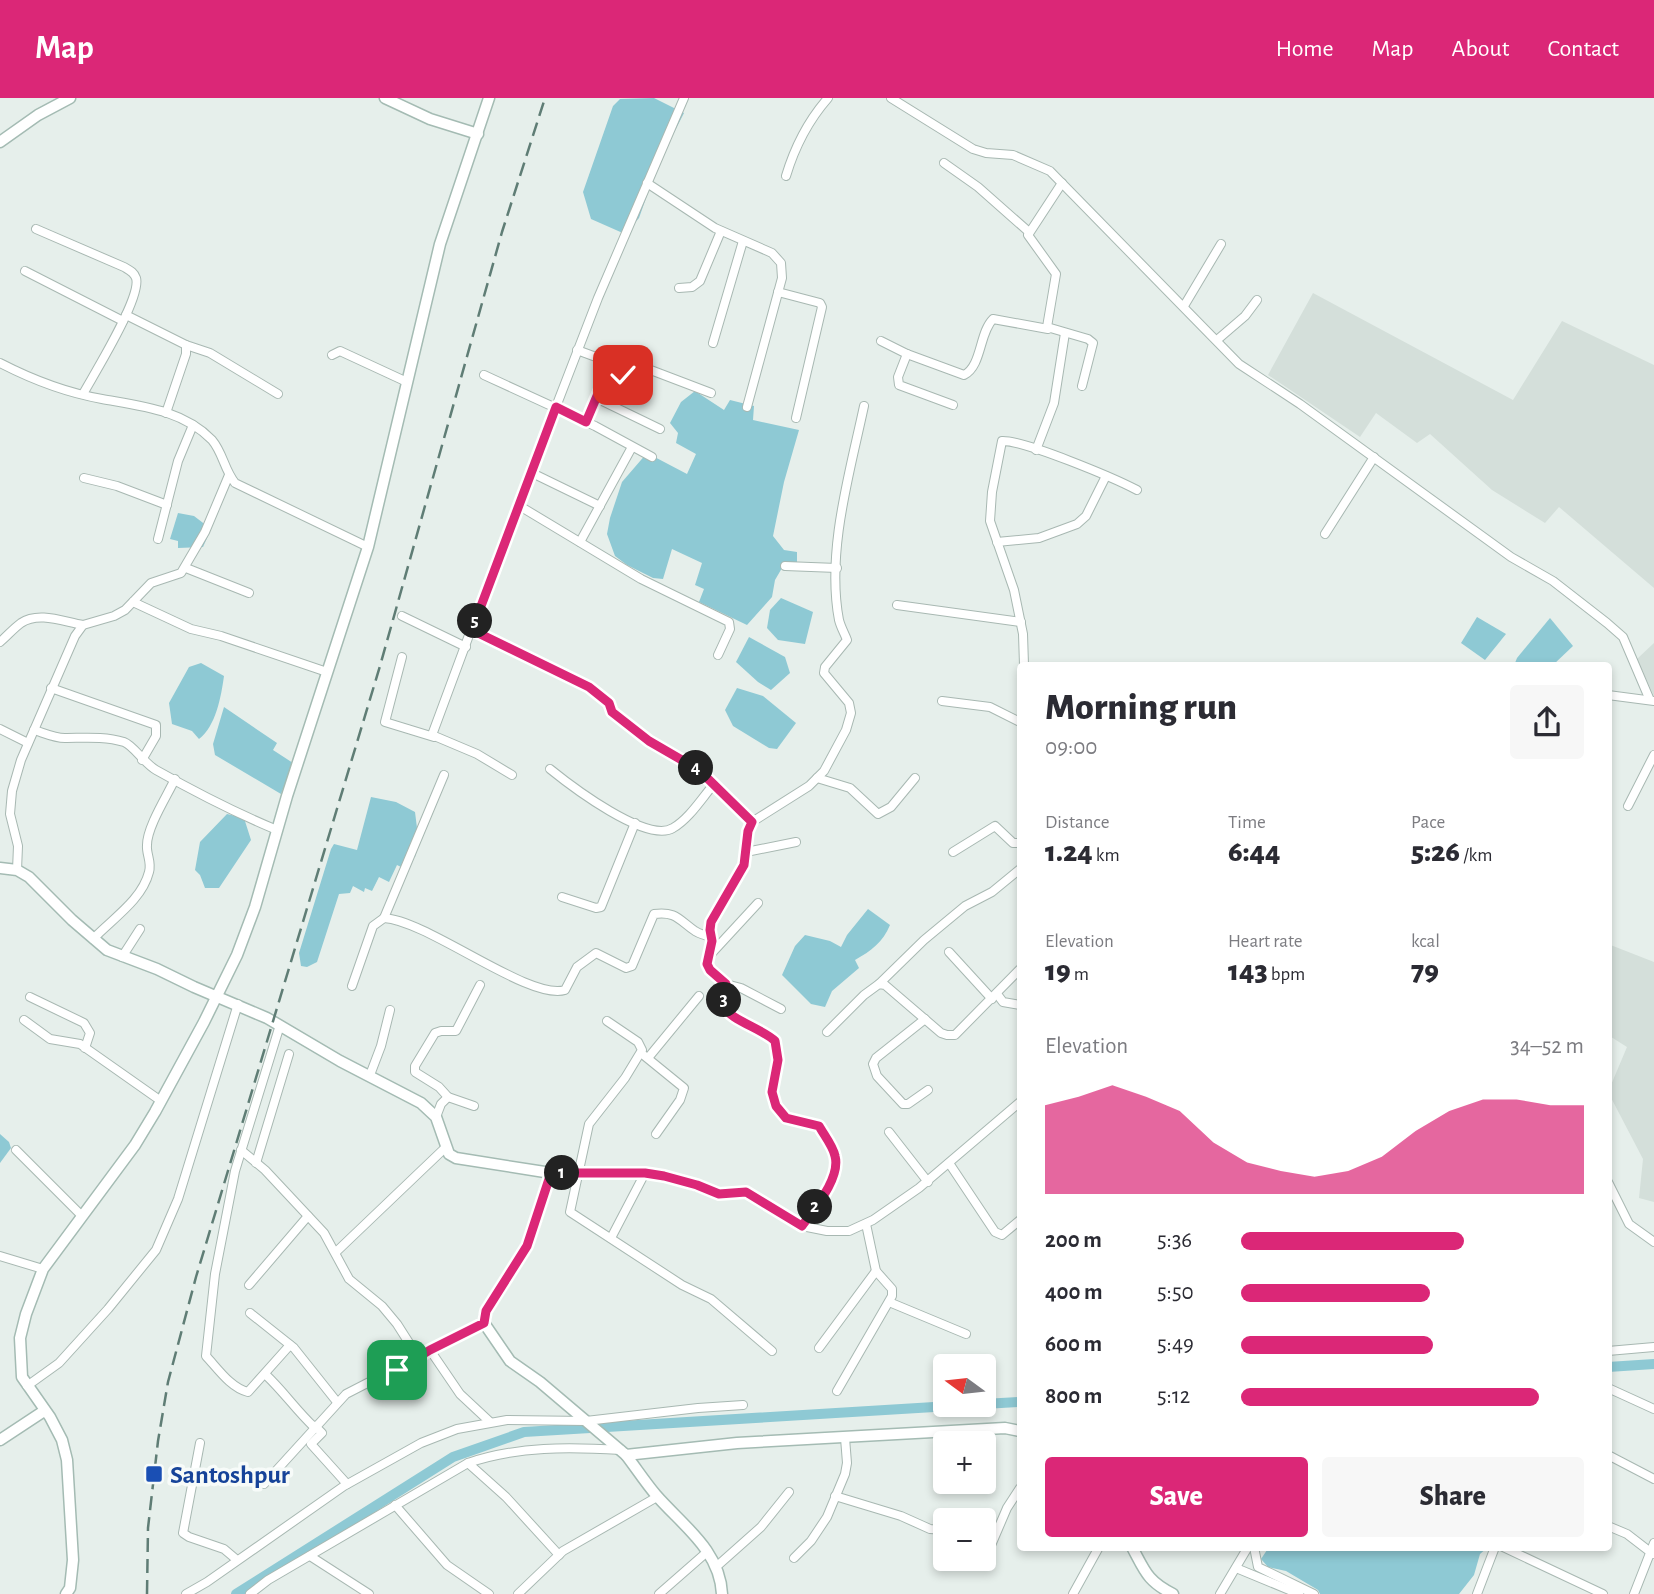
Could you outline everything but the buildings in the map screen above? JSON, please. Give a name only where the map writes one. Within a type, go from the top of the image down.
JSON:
[{"type":"street","points":[[0,142],[38,115],[70,98]]},
{"type":"street","points":[[385,98],[430,120],[478,134]]},
{"type":"street","points":[[66,1594],[70,1588],[73,1560],[67,1460],[62,1440],[27,1386],[20,1368],[20,1338],[26,1314],[43,1269],[135,1145],[161,1101],[237,955],[255,907],[368,547],[440,243],[489,98]]},
{"type":"street","points":[[433,737],[530,472],[684,98]]},
{"type":"street","points":[[786,176],[799,140],[828,98]]},
{"type":"street","points":[[891,98],[973,149],[1022,158],[1050,172],[1231,356],[1253,374],[1300,404],[1511,557],[1553,581],[1607,623],[1623,637],[1651,699],[1612,695]]},
{"type":"street","points":[[944,163],[978,187],[1029,232]]},
{"type":"street","points":[[647,183],[721,231],[778,258],[782,270],[778,292],[747,407]]},
{"type":"street","points":[[1048,329],[1046,324],[1056,274],[1030,241],[1029,232],[1062,183]]},
{"type":"street","points":[[36,229],[132,272],[136,284],[124,318],[83,394]]},
{"type":"street","points":[[679,288],[692,287],[700,281],[721,231]]},
{"type":"street","points":[[713,343],[743,241]]},
{"type":"street","points":[[1184,306],[1222,244]]},
{"type":"street","points":[[25,271],[124,318],[210,353],[278,394]]},
{"type":"street","points":[[778,292],[816,302],[822,307],[796,418]]},
{"type":"street","points":[[1217,340],[1245,316],[1257,300]]},
{"type":"street","points":[[881,341],[907,354],[964,375],[971,370],[986,329],[993,319],[1048,329],[1088,339],[1093,343],[1082,386]]},
{"type":"street","points":[[1036,450],[1054,403],[1065,333]]},
{"type":"street","points":[[166,413],[186,354],[186,345]]},
{"type":"street","points":[[578,350],[607,361],[609,365],[586,422]]},
{"type":"street","points":[[332,355],[340,351],[408,382]]},
{"type":"street","points":[[907,354],[898,377],[899,385],[953,405]]},
{"type":"street","points":[[0,363],[45,382],[101,399],[140,404],[193,425],[221,451],[229,475],[235,482],[262,498],[368,547]]},
{"type":"street","points":[[608,370],[623,375],[648,369],[711,393]]},
{"type":"street","points":[[484,375],[556,407],[652,457]]},
{"type":"street","points":[[596,398],[660,429]]},
{"type":"street","points":[[781,1009],[741,988],[726,984],[710,970],[708,957],[712,937],[711,922],[740,873],[752,822],[817,778],[846,730],[851,713],[849,703],[824,673],[827,664],[847,640],[840,622],[837,569],[844,498],[864,406]]},
{"type":"street","points":[[158,539],[178,461],[193,425]]},
{"type":"street","points":[[1024,662],[1021,622],[1014,590],[996,542],[989,512],[1000,443],[1007,441],[1036,450],[1137,490]]},
{"type":"street","points":[[580,542],[632,446]]},
{"type":"street","points":[[1325,534],[1374,457]]},
{"type":"street","points":[[530,472],[600,506]]},
{"type":"street","points":[[0,642],[21,623],[32,618],[41,617],[83,625],[114,616],[134,603],[151,583],[175,577],[186,568],[205,532],[229,475]]},
{"type":"street","points":[[996,542],[1039,538],[1077,524],[1086,516],[1106,476]]},
{"type":"street","points":[[84,478],[117,486],[167,505]]},
{"type":"street","points":[[518,505],[641,579],[729,622],[730,629],[718,655]]},
{"type":"street","points":[[785,566],[837,569]]},
{"type":"street","points":[[186,568],[249,593]]},
{"type":"street","points":[[134,603],[191,629],[221,636],[327,672]]},
{"type":"street","points":[[897,605],[1021,622]]},
{"type":"street","points":[[401,616],[466,647]]},
{"type":"street","points":[[16,870],[18,846],[10,814],[10,802],[28,743],[65,656],[83,625]]},
{"type":"street","points":[[472,630],[589,687],[609,703],[614,714],[649,741],[699,770],[752,822]]},
{"type":"street","points":[[402,657],[385,722],[477,754],[512,775]]},
{"type":"street","points":[[51,688],[156,725],[156,736],[142,760]]},
{"type":"street","points":[[942,701],[990,707],[1017,720]]},
{"type":"street","points":[[0,729],[28,743]]},
{"type":"street","points":[[34,730],[63,738],[86,736],[122,741],[133,748],[142,760],[175,779],[236,813],[277,830]]},
{"type":"street","points":[[1628,806],[1654,755]]},
{"type":"street","points":[[550,769],[614,813],[654,830],[671,830],[714,784]]},
{"type":"street","points":[[352,986],[373,926],[384,918],[444,775]]},
{"type":"street","points":[[817,778],[850,788],[878,814],[891,807],[915,778]]},
{"type":"street","points":[[93,939],[132,901],[146,879],[150,864],[146,847],[149,833],[175,779]]},
{"type":"street","points":[[562,897],[596,908],[601,907],[635,823]]},
{"type":"street","points":[[953,852],[995,826],[1013,843],[1017,843]]},
{"type":"street","points":[[746,852],[796,842]]},
{"type":"street","points":[[0,868],[16,870],[29,877],[107,950],[238,1004],[421,1102],[442,1126],[449,1154],[456,1158],[551,1173],[645,1173],[664,1176],[719,1194],[751,1194],[802,1226],[827,1231],[849,1231],[866,1224],[928,1182],[1017,1105]]},
{"type":"street","points":[[827,1032],[924,940],[965,906],[992,892],[1017,871]]},
{"type":"street","points":[[708,957],[758,903]]},
{"type":"street","points":[[384,918],[405,923],[552,992],[565,990],[577,967],[596,953],[626,968],[632,967],[650,918],[654,914],[672,915],[685,921],[697,933],[712,937]]},
{"type":"street","points":[[122,957],[140,929]]},
{"type":"street","points":[[949,952],[994,997],[1017,1004]]},
{"type":"street","points":[[879,984],[885,985],[945,1035],[955,1035],[1017,973]]},
{"type":"street","points":[[726,984],[723,1002],[727,1012],[761,1030],[775,1041],[778,1060],[772,1092],[776,1106],[786,1118],[819,1126],[836,1157],[835,1170],[828,1188],[802,1226]]},
{"type":"street","points":[[474,1107],[448,1097],[439,1087],[415,1072],[415,1066],[435,1033],[456,1031],[480,985]]},
{"type":"street","points":[[699,996],[592,1118],[570,1212],[681,1285],[711,1299],[772,1351]]},
{"type":"street","points":[[30,997],[90,1028],[85,1048]]},
{"type":"street","points":[[27,1386],[59,1363],[156,1250],[178,1199],[238,1004]]},
{"type":"street","points":[[370,1075],[382,1046],[390,1010]]},
{"type":"street","points":[[925,1019],[873,1062],[874,1070],[901,1103],[908,1104],[928,1090]]},
{"type":"street","points":[[24,1020],[50,1039],[73,1042],[85,1048],[161,1101]]},
{"type":"street","points":[[607,1021],[642,1045],[645,1056],[684,1088],[680,1100],[656,1134]]},
{"type":"street","points":[[280,1025],[234,1171],[215,1274],[206,1356],[222,1375],[245,1392],[251,1391],[290,1345]]},
{"type":"street","points":[[256,1163],[289,1055]]},
{"type":"street","points":[[436,1117],[441,1104],[448,1097]]},
{"type":"street","points":[[889,1132],[928,1182]]},
{"type":"street","points":[[335,1252],[446,1147]]},
{"type":"street","points":[[16,1150],[81,1215]]},
{"type":"street","points":[[241,1150],[324,1233],[349,1279],[382,1306],[418,1357]]},
{"type":"street","points":[[949,1163],[995,1232],[1006,1234],[1017,1223]]},
{"type":"street","points":[[551,1173],[532,1235],[486,1311],[484,1323],[510,1361],[540,1381],[620,1449],[657,1497],[692,1531],[708,1552],[716,1567],[722,1594]]},
{"type":"street","points":[[611,1238],[645,1173]]},
{"type":"street","points":[[1612,1190],[1629,1224],[1654,1242]]},
{"type":"street","points":[[249,1285],[308,1216]]},
{"type":"street","points":[[837,1391],[892,1296],[892,1289],[876,1270],[866,1224]]},
{"type":"street","points":[[0,1256],[43,1269]]},
{"type":"street","points":[[819,1348],[876,1270]]},
{"type":"street","points":[[888,1302],[966,1334]]},
{"type":"street","points":[[250,1313],[290,1345],[311,1367],[337,1402]]},
{"type":"street","points":[[264,1484],[337,1402],[360,1385],[397,1370],[484,1323]]},
{"type":"street","points":[[1612,1351],[1654,1348]]},
{"type":"street","points":[[430,1350],[460,1394],[489,1422]]},
{"type":"street","points":[[265,1375],[290,1398],[293,1407],[323,1433],[311,1444],[347,1484]]},
{"type":"street","points":[[1612,1390],[1654,1409]]},
{"type":"street","points":[[186,1594],[347,1484],[421,1443],[457,1429],[507,1420],[588,1424],[698,1408],[743,1405]]},
{"type":"street","points":[[0,1440],[44,1411]]},
{"type":"street","points":[[251,1594],[268,1580],[395,1505],[468,1463],[485,1457],[538,1448],[620,1449],[1005,1428],[1017,1430]]},
{"type":"street","points":[[794,1558],[822,1526],[845,1474],[845,1438]]},
{"type":"street","points":[[200,1443],[183,1533],[224,1549],[237,1560]]},
{"type":"street","points":[[1612,1457],[1654,1479]]},
{"type":"street","points":[[468,1463],[506,1497],[559,1555]]},
{"type":"street","points":[[716,1567],[761,1527],[789,1492]]},
{"type":"street","points":[[996,1534],[1017,1493]]},
{"type":"street","points":[[835,1496],[901,1516],[933,1529]]},
{"type":"street","points":[[518,1594],[574,1543],[657,1497]]},
{"type":"street","points":[[395,1505],[447,1565],[489,1594]]},
{"type":"street","points":[[1612,1528],[1652,1553]]},
{"type":"street","points":[[1634,1594],[1654,1543]]},
{"type":"street","points":[[1073,1594],[1097,1551]]},
{"type":"street","points":[[1134,1551],[1145,1575],[1155,1585],[1173,1594]]},
{"type":"street","points":[[1220,1594],[1246,1551]]},
{"type":"street","points":[[1255,1551],[1258,1567],[1314,1594]]},
{"type":"street","points":[[1477,1594],[1494,1551]]},
{"type":"street","points":[[1512,1551],[1603,1594]]},
{"type":"street","points":[[659,1594],[708,1552]]},
{"type":"street","points":[[310,1556],[369,1594]]},
{"type":"street","points":[[1236,1568],[1299,1594]]},
{"type":"shaded area","points":[[1313,293],[1513,400],[1562,321],[1654,365],[1654,588],[1559,507],[1545,523],[1492,490],[1430,434],[1417,443],[1376,413],[1360,437],[1268,375]]},
{"type":"shaded area","points":[[1654,643],[1654,696],[1637,659]]},
{"type":"shaded area","points":[[1612,946],[1654,962],[1654,1202],[1639,1198],[1643,1159],[1612,1100],[1612,1083],[1627,1047],[1612,1038]]},
{"type":"water","points":[[654,98],[684,113],[658,164],[639,218],[625,234],[591,219],[583,192],[613,106],[620,99]]},
{"type":"water","points":[[695,391],[724,410],[730,400],[754,406],[753,420],[799,430],[784,482],[773,536],[784,550],[797,552],[797,565],[782,568],[775,580],[772,597],[747,625],[699,602],[704,589],[695,585],[702,563],[672,549],[663,579],[653,578],[615,556],[607,534],[622,482],[647,453],[687,474],[696,454],[676,443],[678,433],[670,423],[681,402]]},
{"type":"water","points":[[178,513],[194,516],[211,529],[203,547],[178,548],[178,541],[170,539]]},
{"type":"water","points":[[781,598],[813,612],[805,644],[778,640],[767,628],[770,610]]},
{"type":"water","points":[[1477,617],[1506,634],[1485,660],[1461,643]]},
{"type":"water","points":[[1550,618],[1573,646],[1556,662],[1515,662]]},
{"type":"water","points":[[749,637],[785,657],[790,673],[771,690],[736,662]]},
{"type":"water","points":[[201,663],[224,676],[214,719],[199,739],[192,731],[172,724],[169,703],[189,667]]},
{"type":"water","points":[[737,688],[763,696],[796,723],[777,749],[769,748],[733,726],[725,710]]},
{"type":"water","points":[[224,707],[277,743],[273,750],[293,763],[281,794],[215,755],[213,744]]},
{"type":"water","points":[[371,797],[396,802],[415,812],[419,844],[415,857],[407,855],[401,867],[397,865],[389,882],[379,877],[372,891],[365,888],[364,892],[353,886],[350,893],[339,894],[317,962],[307,967],[301,966],[299,953],[331,849],[334,844],[357,850]]},
{"type":"water","points":[[227,814],[244,818],[251,840],[219,888],[205,888],[195,870],[200,842]]},
{"type":"water","points":[[868,909],[890,925],[884,936],[876,946],[855,960],[859,968],[832,991],[825,1007],[811,1004],[782,975],[795,946],[805,935],[830,941],[841,947]]},
{"type":"water","points":[[0,1134],[9,1142],[11,1148],[0,1163]]},
{"type":"water","points":[[1266,1551],[1483,1551],[1474,1575],[1459,1594],[1320,1594],[1318,1590],[1286,1571],[1268,1567],[1261,1559]]},
{"type":"waterway","points":[[1612,1367],[1654,1364]]},
{"type":"waterway","points":[[996,1403],[1017,1402]]},
{"type":"waterway","points":[[236,1594],[453,1457],[524,1432],[933,1407]]},
{"type":"railway","points":[[147,1594],[148,1528],[168,1382],[196,1277],[380,666],[502,232],[545,98]]},
{"type":"place","name":"Santoshpur","points":[[154,1474]]},
{"type":"route","points":[[397,1370],[484,1323],[486,1311],[532,1235],[551,1173],[645,1173],[697,1185],[724,1195],[746,1192],[802,1226],[828,1188],[835,1170],[836,1157],[819,1126],[786,1118],[776,1106],[772,1096],[778,1060],[775,1041],[761,1030],[727,1012],[723,1002],[726,984],[707,964],[712,941],[711,922],[744,865],[748,831],[752,822],[699,770],[649,741],[612,712],[609,703],[589,687],[472,630],[556,407],[586,422],[608,370],[623,375]]}]
